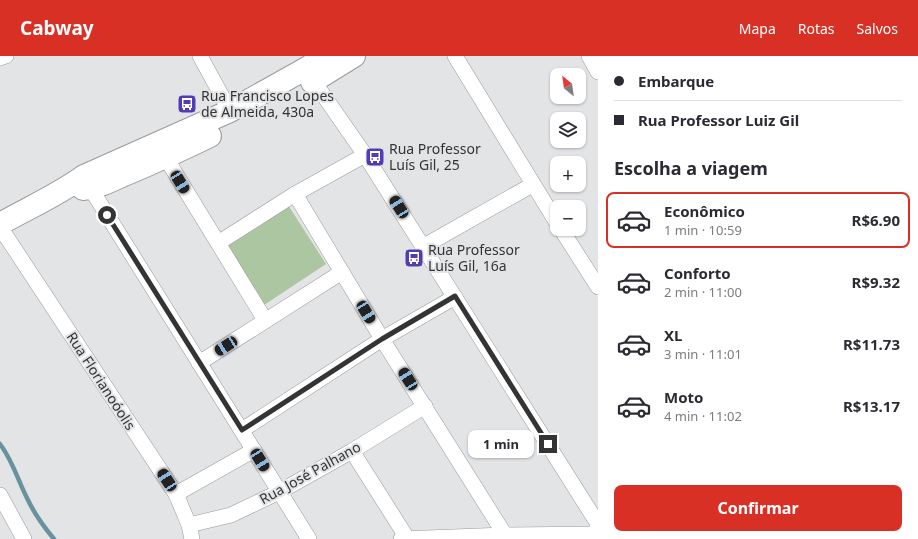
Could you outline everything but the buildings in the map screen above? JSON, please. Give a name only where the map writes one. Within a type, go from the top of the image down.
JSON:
[{"type":"main road","points":[[0,224],[26,209],[66,190],[87,182],[166,158],[239,122],[310,75],[326,56]]},
{"type":"main road","points":[[87,182],[230,111],[354,56]]},
{"type":"street","points":[[0,58],[6,56]]},
{"type":"street","points":[[200,56],[230,111]]},
{"type":"street","points":[[455,56],[550,213]]},
{"type":"street","points":[[588,56],[598,72]]},
{"type":"street","points":[[310,75],[366,155],[424,246],[597,532],[404,539],[352,450]]},
{"type":"street","points":[[218,243],[295,194],[366,155]]},
{"type":"street","points":[[166,158],[265,320]]},
{"type":"street","points":[[87,182],[309,539]]},
{"type":"street","points":[[424,246],[532,185]]},
{"type":"street","points":[[295,194],[382,339],[505,535]]},
{"type":"street","name":"Rua Florianoóolis","points":[[0,227],[176,494],[190,532]]},
{"type":"street","points":[[565,236],[598,287]]},
{"type":"street","points":[[199,363],[342,272]]},
{"type":"street","points":[[242,430],[382,339],[455,296]]},
{"type":"street","name":"Rua José Palhano","points":[[190,532],[231,516],[279,492],[425,406]]},
{"type":"street","points":[[176,494],[254,450]]},
{"type":"street","points":[[0,495],[24,539]]},
{"type":"green space","points":[[288,205],[326,264],[264,305],[228,246]]},
{"type":"waterway","points":[[0,444],[5,451],[34,511],[54,539]]},
{"type":"place","name":"Rua Francisco Lopes de Almeida, 430a","points":[[187,104]]},
{"type":"place","name":"Rua Professor Luís Gil, 25","points":[[375,157]]},
{"type":"place","name":"Rua Professor Luís Gil, 16a","points":[[414,258]]},
{"type":"route","points":[[107,215],[242,430],[382,339],[455,296],[548,444]]}]
